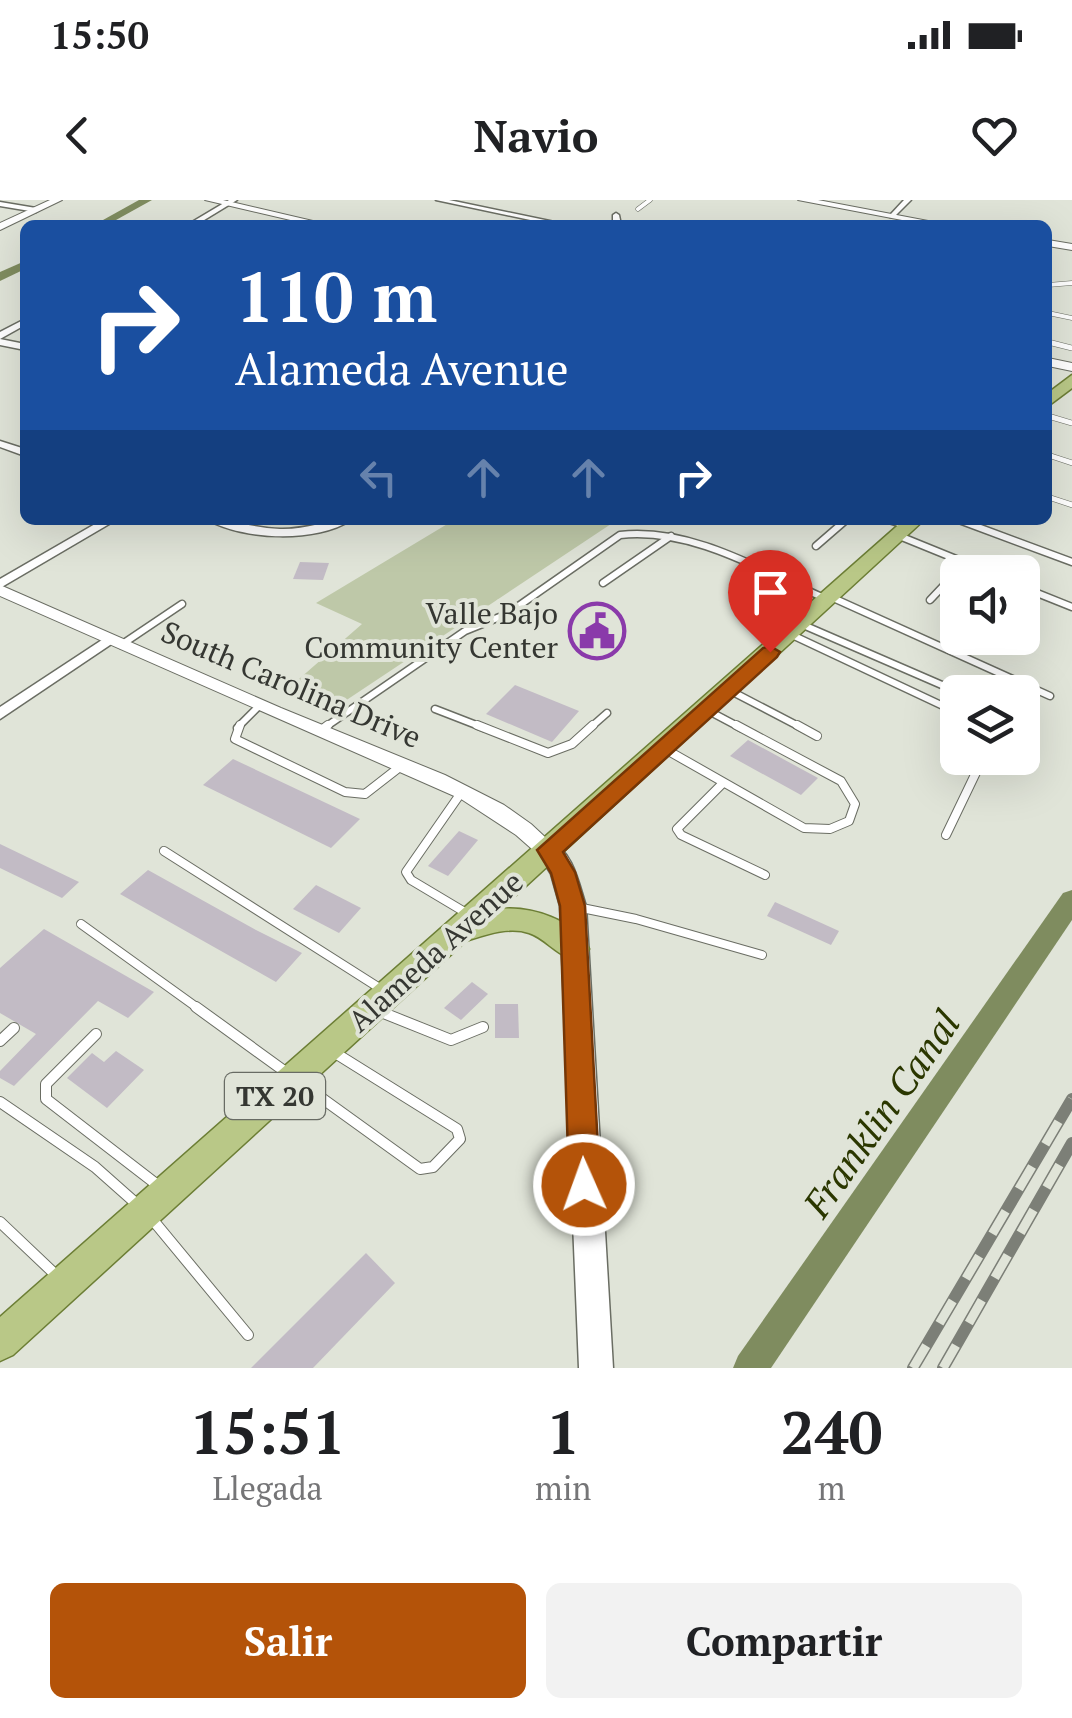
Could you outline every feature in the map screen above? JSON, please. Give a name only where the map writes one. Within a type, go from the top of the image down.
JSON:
[{"type":"main road","points":[[1052,398],[1072,380]]},
{"type":"main road","name":"Alameda Avenue","points":[[0,1342],[707,710],[902,525]]},
{"type":"main road","points":[[550,850],[563,872],[572,906],[596,1368]]},
{"type":"main road","points":[[465,926],[523,918],[552,930],[575,949]]},
{"type":"street","points":[[0,227],[57,200]]},
{"type":"street","points":[[210,200],[305,220]]},
{"type":"street","points":[[439,200],[540,220]]},
{"type":"street","points":[[803,200],[915,220]]},
{"type":"street","points":[[892,216],[908,200]]},
{"type":"street","points":[[200,220],[231,202]]},
{"type":"street","points":[[0,204],[36,210]]},
{"type":"street","points":[[0,587],[102,525]]},
{"type":"street","points":[[233,525],[294,532],[335,525]]},
{"type":"street","name":"South Carolina Drive","points":[[0,587],[114,642],[462,790],[524,826],[550,850]]},
{"type":"street","points":[[0,714],[114,642]]},
{"type":"lane","points":[[638,208],[650,200]]},
{"type":"lane","points":[[816,546],[840,525]]},
{"type":"lane","points":[[902,525],[952,555]]},
{"type":"lane","points":[[972,525],[1072,562]]},
{"type":"lane","points":[[319,731],[465,631],[506,614],[620,536],[644,532],[671,536],[829,598],[1050,696]]},
{"type":"lane","points":[[604,583],[671,536]]},
{"type":"lane","points":[[930,600],[940,589]]},
{"type":"lane","points":[[1040,594],[1072,607]]},
{"type":"lane","points":[[114,642],[182,604]]},
{"type":"lane","points":[[796,629],[940,685]]},
{"type":"lane","points":[[796,629],[940,704]]},
{"type":"lane","points":[[729,690],[818,736]]},
{"type":"lane","points":[[260,706],[236,729],[235,739],[345,792],[365,794],[402,766]]},
{"type":"lane","points":[[435,709],[548,753],[572,744],[606,713]]},
{"type":"lane","points":[[665,748],[804,828],[824,833],[846,824],[853,813],[853,797],[841,781],[707,710]]},
{"type":"lane","points":[[946,835],[975,775]]},
{"type":"lane","points":[[723,783],[677,829],[681,835],[765,875]]},
{"type":"lane","points":[[462,790],[406,872],[465,926]]},
{"type":"lane","points":[[164,851],[380,1001],[440,1038],[461,1040],[483,1028]]},
{"type":"lane","points":[[572,906],[636,919],[762,955]]},
{"type":"lane","points":[[81,924],[420,1169],[434,1168],[460,1139],[456,1129],[328,1048]]},
{"type":"lane","points":[[0,1041],[14,1028]]},
{"type":"lane","points":[[96,1034],[46,1084],[46,1099],[158,1203],[248,1335]]},
{"type":"lane","points":[[0,1102],[95,1167],[158,1203]]},
{"type":"lane","points":[[0,1222],[66,1284]]},
{"type":"green space","points":[[446,525],[609,525],[327,713],[283,693],[362,624],[316,603]]},
{"type":"building","points":[[300,562],[329,563],[323,580],[293,579]]},
{"type":"building","points":[[515,685],[579,711],[552,742],[486,714]]},
{"type":"building","points":[[748,740],[818,778],[801,795],[730,756]]},
{"type":"building","points":[[233,759],[360,819],[331,848],[203,785]]},
{"type":"building","points":[[459,831],[478,840],[448,876],[428,866]]},
{"type":"building","points":[[0,844],[79,882],[62,898],[0,868]]},
{"type":"building","points":[[148,870],[302,953],[276,982],[120,894]]},
{"type":"building","points":[[316,885],[361,908],[339,933],[293,909]]},
{"type":"building","points":[[775,902],[839,931],[831,945],[767,916]]},
{"type":"building","points":[[44,929],[154,992],[128,1018],[98,1001],[14,1086],[0,1078],[0,1071],[36,1034],[0,1013],[0,968]]},
{"type":"building","points":[[472,982],[488,994],[461,1020],[444,1008]]},
{"type":"building","points":[[495,1004],[518,1004],[519,1038],[495,1038]]},
{"type":"building","points":[[116,1051],[144,1070],[107,1108],[67,1078],[92,1053],[104,1062]]},
{"type":"building","points":[[366,1253],[395,1283],[313,1368],[251,1368]]},
{"type":"waterway","points":[[109,220],[147,200]]},
{"type":"waterway","points":[[0,277],[20,267]]},
{"type":"waterway","name":"Franklin Canal","points":[[750,1368],[1072,900]]},
{"type":"railway","points":[[913,1368],[1072,1099]]},
{"type":"railway","points":[[943,1368],[1072,1143]]},
{"type":"place","name":"Valle Bajo Community Center","points":[[597,631]]},
{"type":"route","points":[[584,1185],[572,906],[563,872],[550,850],[770,652]]}]
